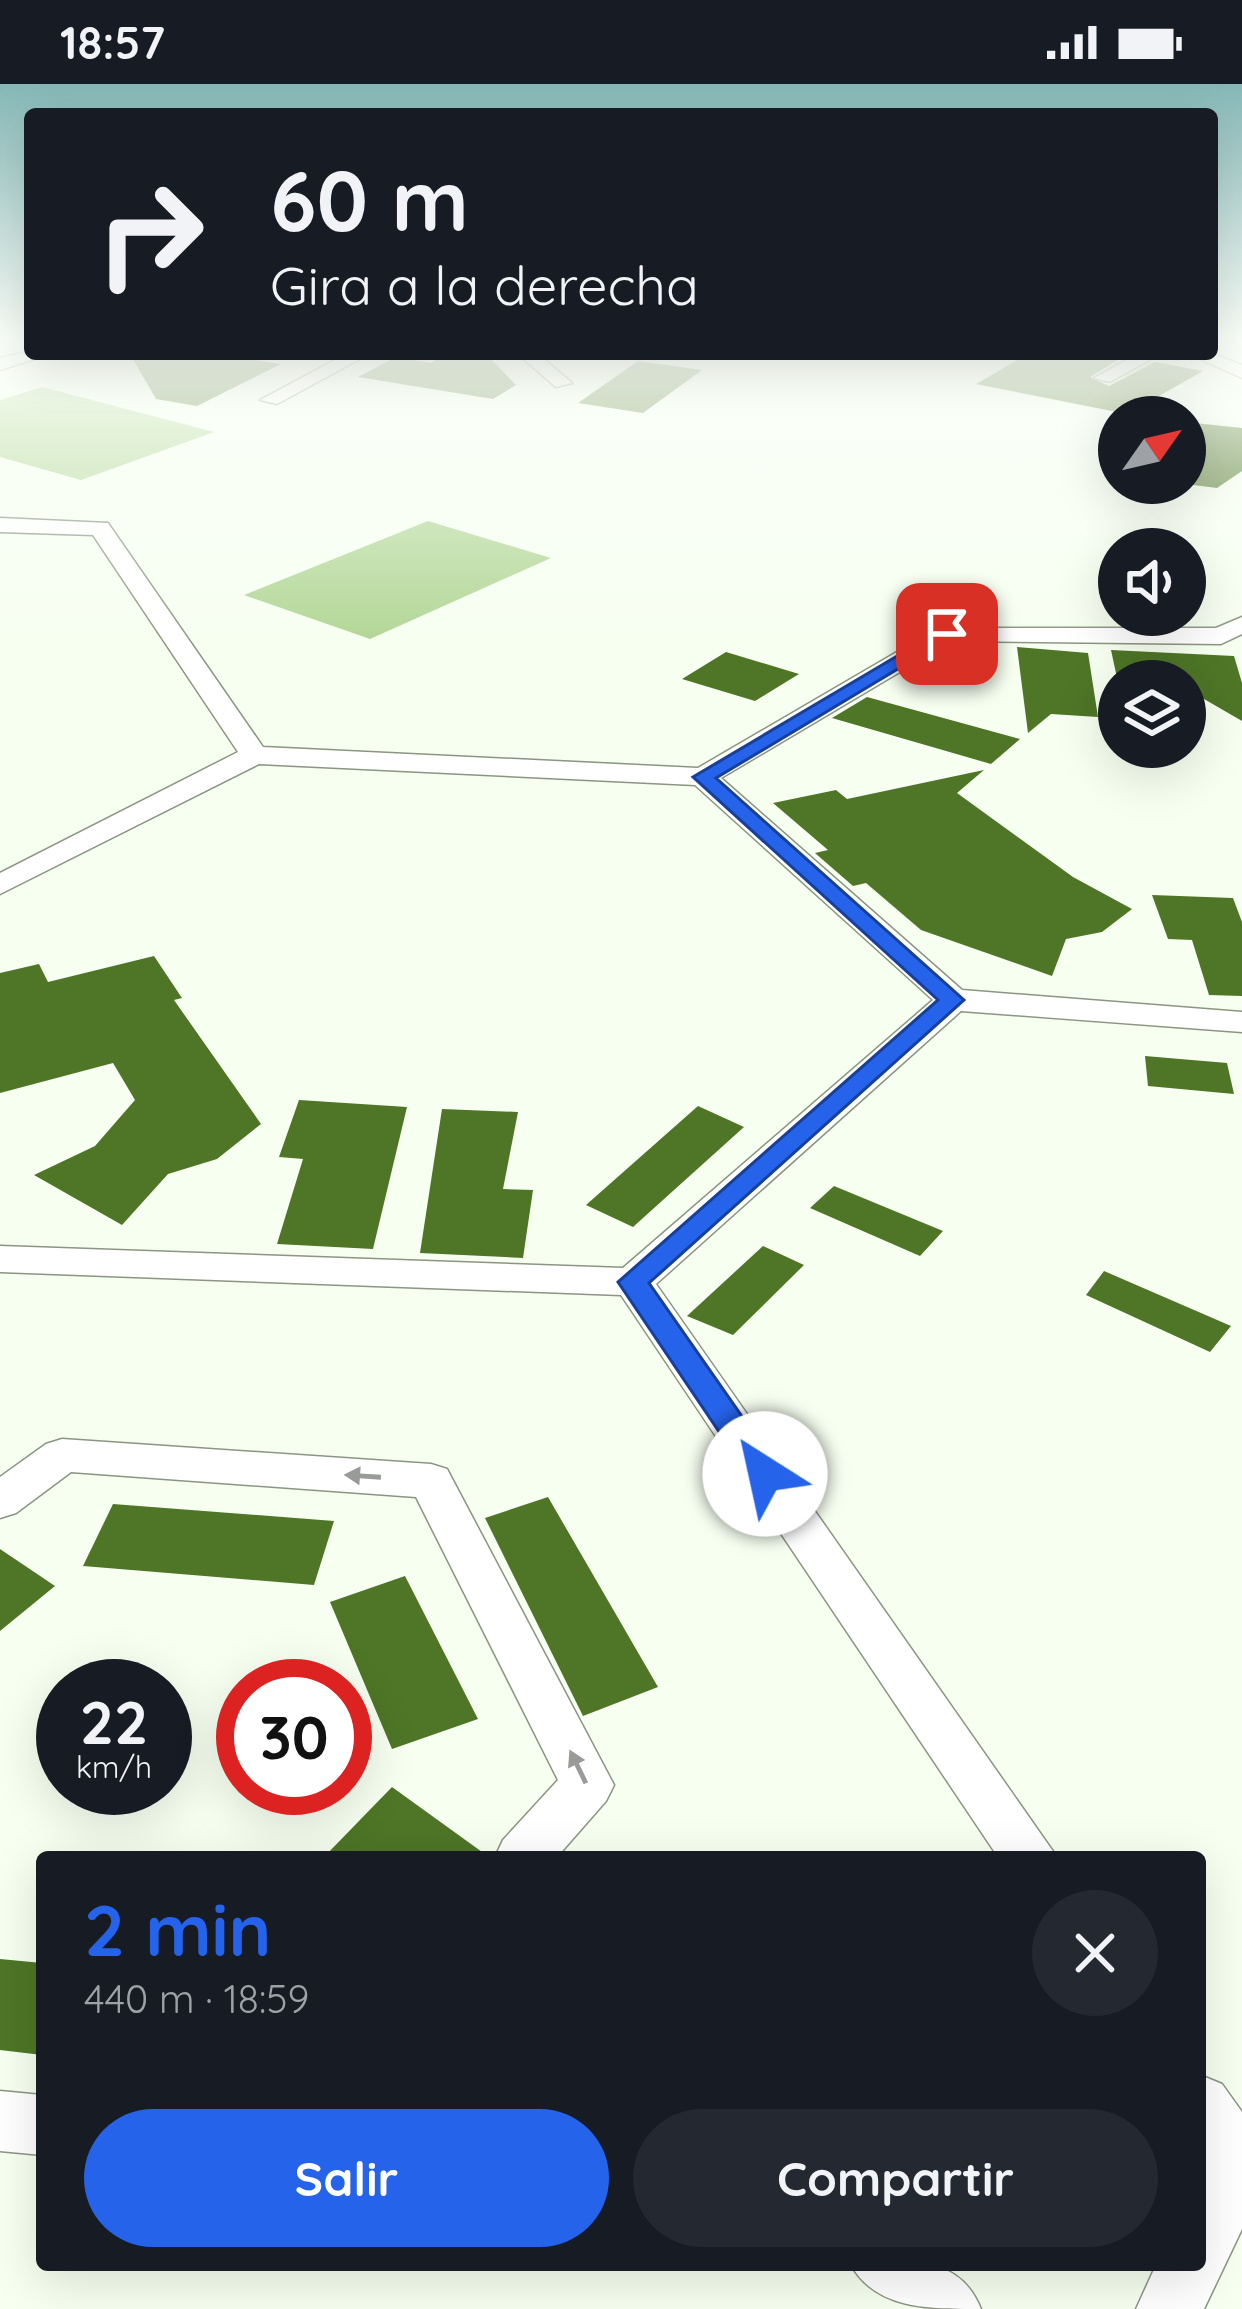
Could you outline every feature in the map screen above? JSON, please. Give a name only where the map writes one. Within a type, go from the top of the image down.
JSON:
[{"type":"street","points":[[0,525],[100,528],[254,755]]},
{"type":"street","points":[[0,885],[254,755],[703,777],[947,634],[1221,636],[1242,624]]},
{"type":"street","points":[[703,777],[952,1000],[1242,1022]]},
{"type":"street","points":[[0,1258],[633,1282],[952,1000]]},
{"type":"street","points":[[633,1282],[1025,1851]]},
{"type":"street","points":[[0,1501],[62,1455],[431,1481],[587,1784],[528,1851]]},
{"type":"street","points":[[1206,2113],[1241,2162],[1206,2234]]},
{"type":"street","points":[[0,2121],[36,2124]]},
{"type":"street","points":[[893,2271],[949,2309]]},
{"type":"street","points":[[1169,2309],[1188,2271]]},
{"type":"green space","points":[[0,439],[195,439],[81,480],[0,457]]},
{"type":"green space","points":[[428,521],[551,558],[370,639],[244,595]]},
{"type":"building","points":[[1206,439],[1242,439],[1242,471],[1217,488],[1206,487]]},
{"type":"building","points":[[1017,647],[1088,653],[1098,717],[1051,714],[1028,733]]},
{"type":"building","points":[[1111,650],[1234,656],[1242,683],[1242,721],[1206,700],[1206,660],[1113,660]]},
{"type":"building","points":[[726,652],[799,674],[755,701],[682,679]]},
{"type":"building","points":[[867,697],[1020,739],[991,764],[832,718]]},
{"type":"building","points":[[984,770],[957,793],[1073,877],[1132,909],[1102,932],[1066,939],[1052,976],[921,930],[866,883],[853,886],[815,853],[828,850],[773,803],[836,790],[847,799]]},
{"type":"building","points":[[1152,895],[1233,898],[1242,922],[1242,996],[1209,995],[1192,940],[1168,939]]},
{"type":"building","points":[[154,956],[182,998],[174,1000],[261,1124],[217,1159],[168,1174],[122,1225],[34,1175],[95,1146],[135,1100],[113,1063],[0,1093],[0,973],[39,964],[48,982]]},
{"type":"building","points":[[1145,1056],[1227,1063],[1234,1094],[1148,1086]]},
{"type":"building","points":[[299,1100],[407,1107],[373,1249],[277,1244],[303,1159],[279,1157]]},
{"type":"building","points":[[698,1106],[744,1127],[633,1227],[586,1205]]},
{"type":"building","points":[[442,1109],[518,1112],[503,1189],[533,1190],[523,1258],[420,1253]]},
{"type":"building","points":[[834,1186],[943,1231],[920,1256],[810,1208]]},
{"type":"building","points":[[763,1246],[804,1265],[733,1335],[687,1316]]},
{"type":"building","points":[[1104,1271],[1231,1326],[1210,1352],[1086,1295]]},
{"type":"building","points":[[548,1497],[658,1687],[583,1716],[485,1518]]},
{"type":"building","points":[[113,1504],[334,1521],[314,1585],[83,1566]]},
{"type":"building","points":[[0,1549],[55,1586],[0,1631]]},
{"type":"building","points":[[405,1576],[478,1719],[392,1749],[372,1702],[372,1659],[354,1659],[330,1602]]},
{"type":"building","points":[[392,1787],[481,1851],[330,1851],[365,1815],[372,1815],[372,1808]]},
{"type":"building","points":[[0,1959],[36,1962],[36,2054],[0,2050]]},
{"type":"route","points":[[765,1474],[633,1282],[952,1000],[703,777],[947,634]]}]
